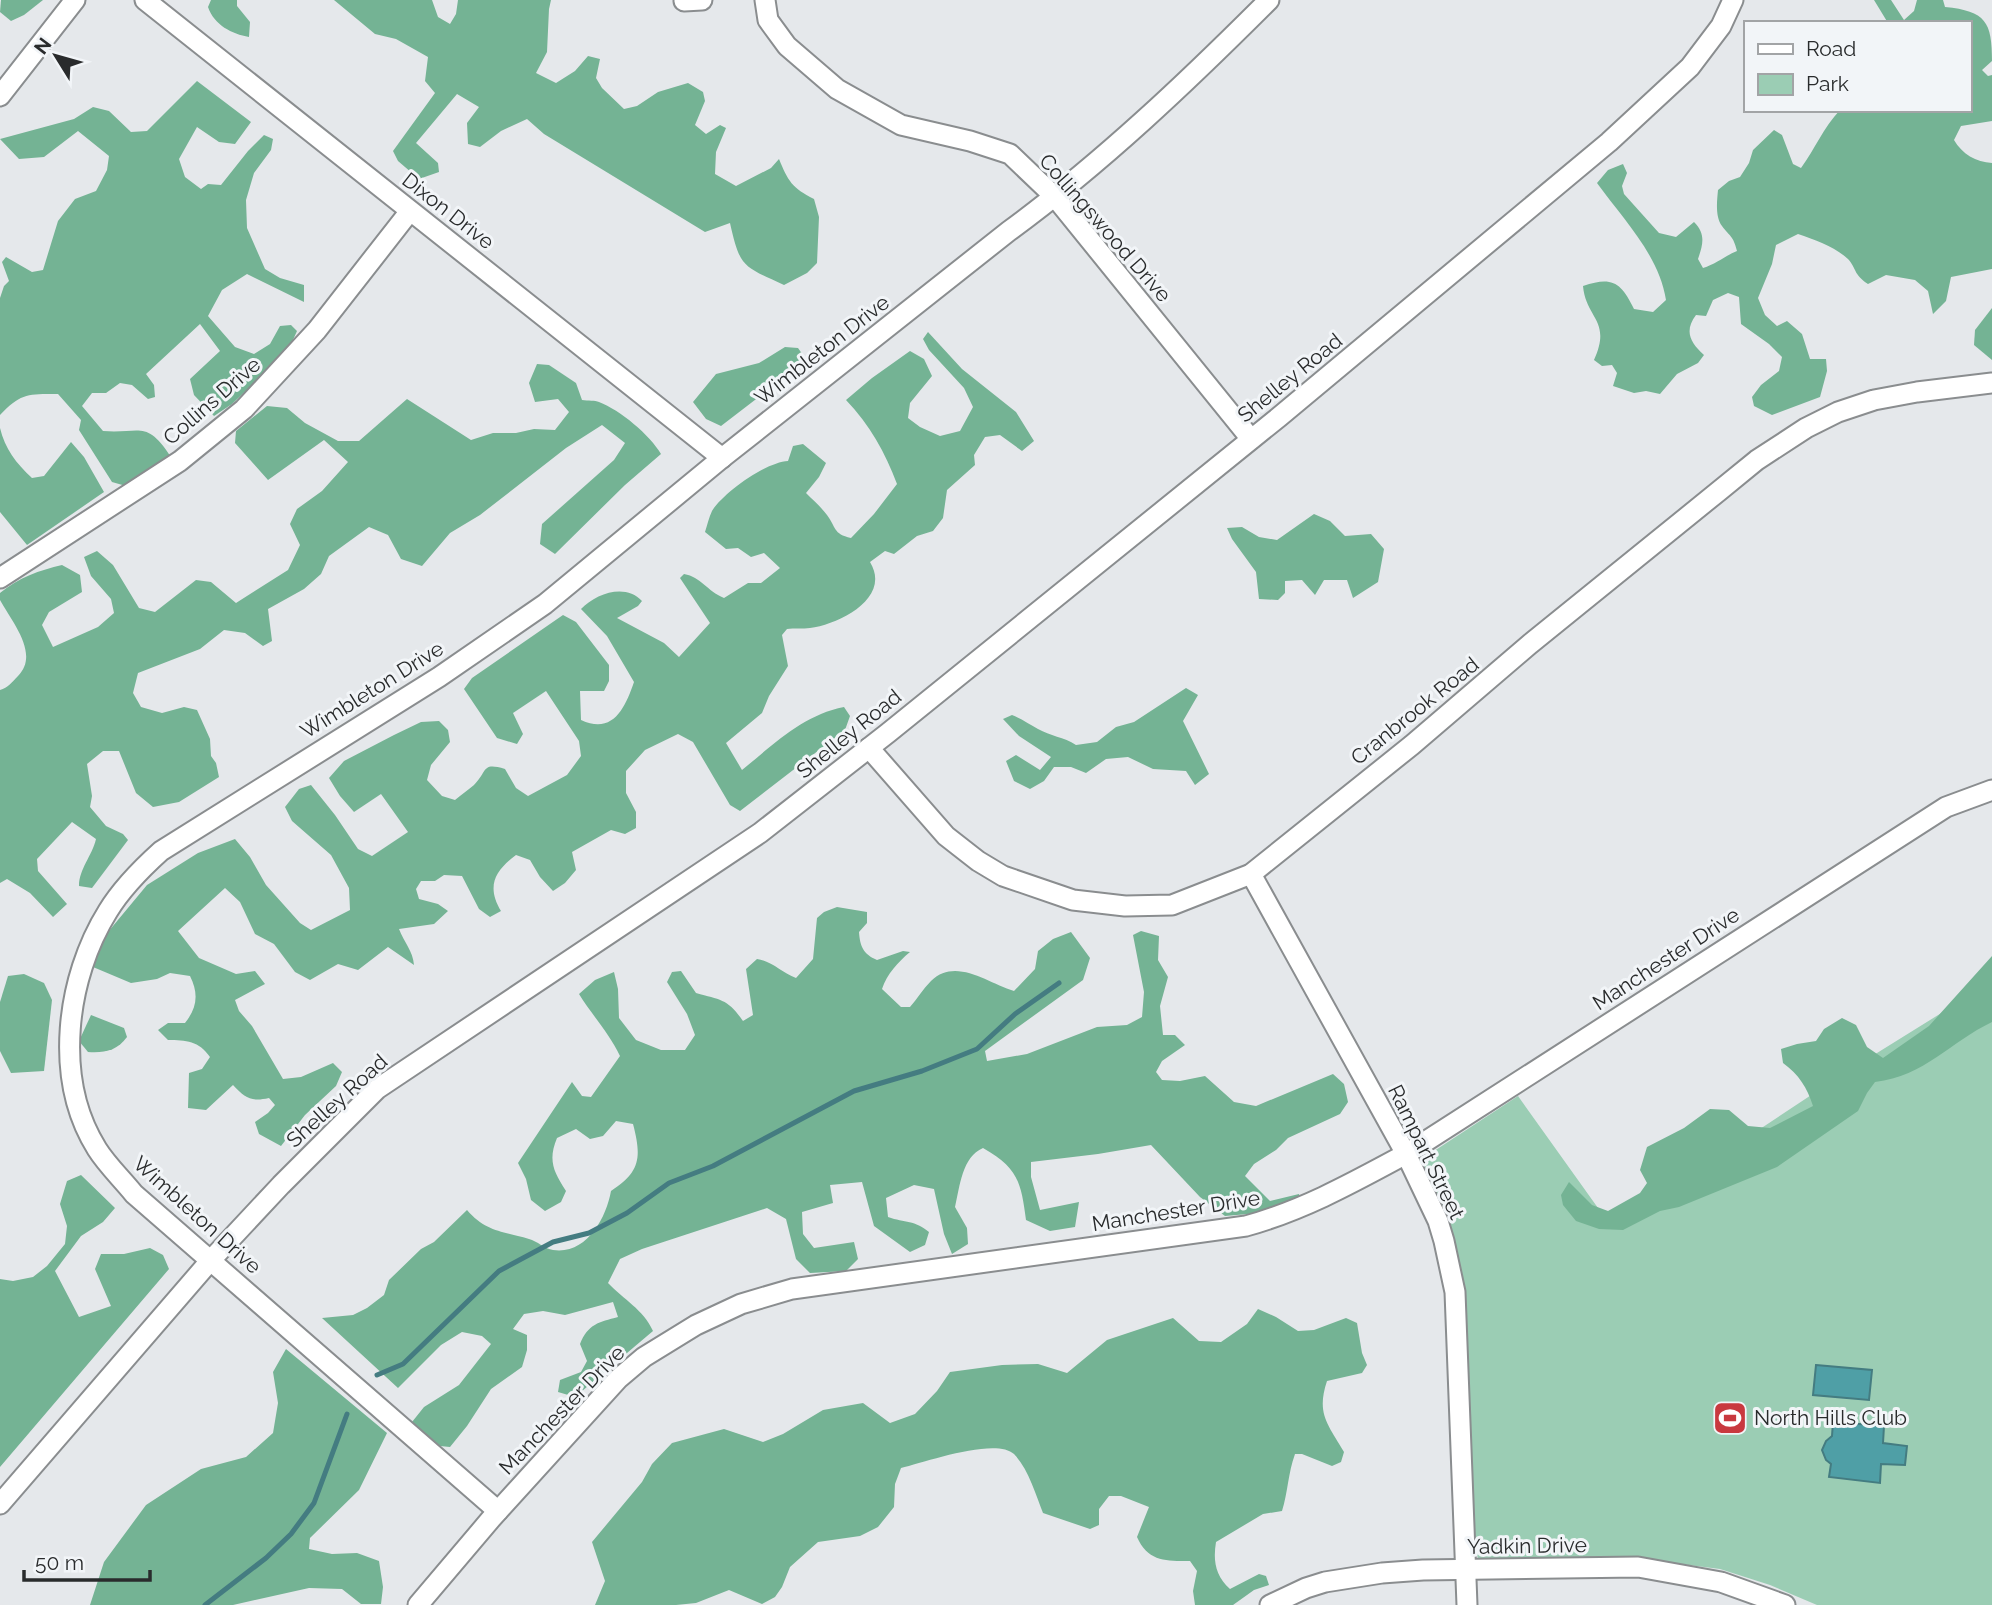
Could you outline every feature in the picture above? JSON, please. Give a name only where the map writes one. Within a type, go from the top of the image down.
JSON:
[{"type":"street","points":[[0,96],[75,0]]},
{"type":"street","name":"Dixon Drive","points":[[145,0],[722,458]]},
{"type":"street","points":[[684,1],[702,0]]},
{"type":"street","name":"Collingswood Drive","points":[[765,0],[768,20],[787,46],[838,89],[901,125],[970,141],[1010,154],[1055,197],[1251,439]]},
{"type":"street","name":"Wimbleton Drive","points":[[498,1511],[134,1194],[96,1147],[71,1083],[71,1030],[79,979],[92,942],[108,911],[126,885],[161,851],[498,637],[545,604],[722,458],[1055,197],[1181,85],[1269,0]]},
{"type":"street","name":"Shelley Road","points":[[0,1504],[210,1261],[350,1114],[388,1080],[498,1010],[751,840],[869,748],[1251,439],[1609,142],[1690,67],[1721,26],[1733,0]]},
{"type":"street","name":"Collins Drive","points":[[0,578],[180,461],[244,409],[317,330],[410,211]]},
{"type":"street","name":"Cranbrook Road","points":[[869,748],[946,836],[1003,876],[1073,900],[1125,906],[1172,905],[1251,874],[1757,460],[1806,428],[1838,412],[1874,400],[1992,383]]},
{"type":"street","name":"Manchester Drive","points":[[418,1605],[498,1511],[618,1379],[674,1337],[741,1304],[767,1295],[825,1283],[1246,1226],[1269,1220],[1329,1196],[1406,1154],[1945,807],[1992,790]]},
{"type":"street","name":"Rampart Street","points":[[1251,874],[1406,1154],[1437,1221],[1453,1275],[1468,1605]]},
{"type":"street","name":"Yadkin Drive","points":[[1270,1605],[1306,1588],[1351,1577],[1423,1570],[1638,1567],[1721,1582],[1785,1605]]},
{"type":"green space","points":[[1,0],[43,0],[24,15],[11,21],[0,12]]},
{"type":"green space","points":[[211,0],[237,0],[237,6],[250,22],[249,37],[236,34],[219,24],[208,7]]},
{"type":"green space","points":[[334,0],[432,0],[438,17],[450,24],[456,14],[458,0],[551,0],[547,52],[536,73],[556,83],[575,71],[588,56],[600,59],[596,78],[602,88],[624,109],[637,106],[658,92],[688,83],[703,92],[705,101],[695,125],[706,134],[720,125],[726,128],[716,152],[715,174],[736,186],[771,168],[779,159],[792,183],[814,199],[819,217],[817,263],[807,273],[784,285],[760,274],[745,264],[737,249],[730,223],[705,232],[544,134],[527,119],[501,131],[480,147],[468,144],[467,123],[479,107],[457,94],[416,143],[438,163],[439,172],[419,179],[398,161],[393,151],[435,93],[425,81],[428,57],[396,39],[375,34]]},
{"type":"green space","points":[[1874,0],[1891,0],[1904,20],[1914,11],[1917,0],[1943,0],[1945,7],[1978,16],[1988,28],[1992,61],[1982,70],[1988,76],[1992,75],[1992,121],[1961,126],[1954,140],[1970,156],[1992,163],[1992,269],[1951,277],[1946,301],[1933,314],[1928,291],[1915,280],[1886,275],[1868,284],[1843,254],[1798,234],[1776,245],[1772,264],[1758,298],[1765,315],[1777,326],[1787,321],[1802,334],[1810,359],[1826,359],[1827,371],[1820,397],[1772,415],[1754,406],[1752,397],[1761,385],[1779,371],[1782,357],[1741,324],[1739,297],[1728,293],[1713,300],[1706,316],[1696,315],[1690,326],[1692,341],[1704,355],[1698,363],[1677,374],[1660,394],[1646,391],[1634,393],[1613,386],[1617,373],[1612,365],[1602,366],[1594,360],[1599,347],[1599,328],[1583,286],[1601,282],[1614,284],[1625,293],[1634,309],[1653,312],[1666,300],[1656,268],[1648,253],[1597,183],[1608,170],[1623,164],[1627,173],[1622,186],[1624,194],[1659,233],[1676,237],[1694,222],[1698,226],[1702,244],[1698,259],[1703,268],[1737,251],[1733,239],[1718,218],[1718,190],[1729,181],[1740,177],[1753,150],[1774,130],[1782,135],[1793,164],[1801,168],[1838,112],[1971,112],[1971,21],[1887,21]]},
{"type":"green space","points":[[197,81],[251,122],[235,144],[219,142],[197,127],[179,159],[185,177],[201,189],[208,184],[221,185],[264,135],[273,139],[271,150],[254,173],[246,200],[247,228],[265,269],[280,278],[304,285],[304,302],[247,274],[222,290],[208,316],[235,347],[254,354],[270,344],[280,326],[291,325],[297,331],[288,351],[232,404],[214,416],[194,395],[190,379],[220,351],[200,324],[146,374],[154,385],[155,397],[148,399],[132,385],[120,383],[106,393],[92,393],[82,406],[103,431],[149,433],[171,457],[126,486],[112,482],[79,430],[81,420],[58,394],[26,396],[14,402],[0,415],[0,298],[9,281],[2,262],[6,257],[32,272],[43,270],[58,221],[75,199],[96,191],[107,170],[109,156],[78,131],[44,157],[19,159],[0,139],[74,119],[93,107],[109,111],[131,132],[147,131]]},
{"type":"green space","points":[[1992,308],[1992,360],[1974,345],[1975,330]]},
{"type":"green space","points":[[928,332],[962,369],[1016,412],[1034,441],[1022,451],[1000,435],[985,437],[974,455],[975,465],[947,490],[943,518],[933,531],[917,536],[894,554],[885,551],[870,562],[875,575],[874,587],[859,607],[848,615],[822,625],[787,629],[782,635],[788,666],[769,696],[762,713],[726,743],[742,770],[790,732],[829,711],[844,707],[850,716],[845,730],[740,811],[730,805],[693,742],[678,734],[645,750],[626,771],[626,793],[636,812],[636,828],[625,834],[611,830],[572,852],[576,870],[565,883],[553,891],[530,860],[516,855],[503,867],[495,880],[494,894],[501,911],[490,917],[479,909],[462,876],[444,875],[435,881],[421,881],[416,889],[419,899],[438,904],[448,911],[434,924],[399,929],[414,965],[388,947],[358,970],[338,964],[310,980],[295,972],[274,944],[255,934],[240,902],[225,888],[178,931],[199,958],[236,974],[255,971],[265,984],[235,1000],[239,1011],[252,1026],[283,1079],[301,1077],[333,1063],[342,1072],[336,1086],[305,1115],[281,1146],[259,1134],[255,1122],[275,1105],[269,1098],[249,1098],[233,1085],[206,1110],[188,1108],[189,1073],[202,1069],[210,1057],[197,1045],[168,1040],[158,1030],[168,1023],[185,1023],[189,1017],[196,995],[190,976],[170,973],[157,979],[131,983],[93,967],[92,959],[103,938],[147,885],[198,853],[235,839],[250,857],[266,885],[300,923],[311,930],[350,910],[349,888],[331,855],[292,821],[285,807],[299,789],[311,785],[358,849],[372,856],[408,832],[381,794],[354,812],[329,778],[344,761],[421,722],[439,721],[448,730],[450,742],[431,765],[427,780],[442,796],[455,800],[474,785],[488,767],[505,769],[516,788],[528,796],[567,775],[581,756],[579,741],[546,691],[513,713],[523,734],[517,744],[497,738],[464,689],[472,678],[563,615],[576,622],[609,665],[609,681],[604,691],[580,691],[581,720],[602,724],[616,716],[634,682],[607,636],[581,609],[595,598],[611,592],[628,592],[642,601],[617,618],[664,643],[679,657],[710,623],[680,578],[684,574],[695,578],[724,598],[748,583],[761,583],[780,568],[764,553],[751,557],[738,548],[726,549],[705,532],[712,511],[725,496],[757,473],[788,461],[793,446],[803,444],[826,463],[806,493],[825,512],[838,532],[851,538],[897,484],[876,439],[846,400],[910,351],[924,359],[932,376],[910,403],[908,418],[940,436],[960,431],[973,407],[964,388],[929,350],[923,339]]},
{"type":"green space","points":[[785,347],[798,348],[803,355],[803,363],[721,426],[706,419],[693,402],[716,374],[759,363]]},
{"type":"green space","points":[[537,364],[549,365],[576,383],[582,400],[599,402],[625,417],[650,439],[661,454],[625,485],[555,554],[540,544],[542,524],[614,460],[625,443],[602,425],[566,448],[480,515],[450,533],[422,566],[401,559],[388,535],[369,527],[329,556],[321,574],[304,589],[268,609],[272,641],[263,646],[245,633],[224,630],[200,649],[138,673],[133,693],[141,707],[162,713],[184,707],[197,710],[210,739],[211,756],[216,763],[219,777],[179,802],[153,807],[136,793],[119,751],[103,751],[87,764],[92,796],[90,807],[106,826],[123,834],[128,840],[92,888],[79,886],[81,874],[96,839],[72,822],[37,859],[38,871],[67,904],[53,917],[30,893],[7,879],[0,883],[0,690],[18,676],[26,658],[22,638],[0,600],[0,593],[30,575],[62,565],[80,575],[82,592],[49,612],[42,625],[53,647],[98,627],[114,613],[111,599],[91,576],[84,557],[97,551],[113,565],[139,608],[155,612],[196,580],[211,582],[236,603],[288,570],[300,545],[290,524],[297,509],[322,491],[348,462],[324,440],[268,480],[235,443],[236,431],[267,406],[287,408],[305,423],[338,441],[359,441],[407,399],[471,440],[493,433],[555,430],[569,412],[558,399],[535,402],[529,383]]},
{"type":"green space","points":[[0,428],[12,455],[32,478],[44,476],[71,442],[84,457],[104,492],[27,545],[0,512]]},
{"type":"green space","points":[[1314,514],[1330,521],[1345,536],[1371,534],[1384,549],[1378,582],[1353,598],[1347,580],[1324,580],[1315,595],[1302,580],[1285,581],[1285,593],[1278,600],[1259,599],[1256,572],[1227,528],[1242,527],[1259,537],[1277,540]]},
{"type":"green space","points":[[1186,688],[1198,695],[1183,721],[1209,774],[1195,785],[1186,771],[1153,769],[1128,757],[1106,759],[1086,773],[1071,767],[1054,767],[1044,781],[1030,789],[1014,781],[1006,761],[1016,755],[1040,770],[1051,757],[1019,736],[1003,719],[1012,715],[1076,745],[1097,742],[1116,727],[1134,722]]},
{"type":"green space","points":[[837,907],[867,912],[867,923],[859,932],[859,937],[863,949],[872,958],[877,960],[903,951],[910,952],[893,969],[882,989],[901,1007],[910,1007],[931,981],[951,971],[972,974],[1014,991],[1035,969],[1038,951],[1053,939],[1071,932],[1090,958],[1083,980],[985,1051],[987,1061],[1027,1054],[1097,1027],[1127,1025],[1142,1017],[1144,992],[1133,935],[1141,931],[1159,936],[1158,960],[1168,977],[1160,1006],[1163,1035],[1175,1035],[1185,1045],[1162,1061],[1156,1072],[1162,1080],[1180,1081],[1205,1076],[1234,1102],[1256,1106],[1333,1074],[1344,1084],[1348,1102],[1340,1114],[1288,1138],[1276,1150],[1254,1164],[1245,1176],[1270,1201],[1299,1194],[1300,1199],[1271,1212],[1225,1216],[1200,1197],[1151,1145],[1031,1162],[1031,1177],[1040,1210],[1079,1202],[1075,1227],[1050,1231],[1026,1220],[1016,1177],[1004,1162],[983,1148],[970,1158],[966,1165],[955,1207],[967,1228],[968,1244],[952,1254],[944,1234],[934,1189],[914,1185],[886,1198],[888,1217],[914,1224],[929,1232],[925,1245],[910,1252],[874,1226],[862,1182],[830,1185],[833,1203],[802,1212],[803,1234],[814,1248],[854,1242],[858,1259],[846,1271],[810,1273],[796,1259],[786,1219],[767,1208],[642,1249],[620,1259],[608,1283],[639,1311],[653,1331],[575,1397],[558,1392],[560,1380],[581,1372],[587,1361],[580,1344],[595,1325],[618,1317],[613,1302],[565,1315],[543,1311],[524,1314],[513,1329],[527,1335],[527,1350],[522,1367],[491,1389],[450,1447],[440,1446],[412,1422],[424,1407],[459,1385],[491,1344],[482,1336],[462,1332],[441,1345],[398,1388],[322,1318],[353,1315],[367,1308],[384,1295],[389,1280],[467,1210],[488,1227],[532,1240],[553,1250],[565,1250],[585,1241],[599,1223],[611,1191],[628,1177],[636,1163],[638,1155],[633,1124],[616,1121],[603,1136],[590,1139],[576,1129],[557,1138],[553,1165],[566,1191],[561,1202],[545,1211],[531,1200],[526,1179],[518,1163],[572,1082],[582,1096],[591,1097],[620,1056],[579,994],[595,980],[614,972],[618,989],[619,1018],[636,1040],[661,1050],[685,1050],[695,1035],[687,1014],[667,982],[672,972],[681,971],[696,993],[723,1001],[733,1008],[743,1021],[753,1015],[746,969],[757,959],[796,978],[813,959],[817,918]]},
{"type":"green space","points":[[1992,956],[1992,1022],[1923,1066],[1893,1079],[1875,1082],[1858,1111],[1777,1167],[1679,1207],[1660,1211],[1623,1230],[1599,1229],[1576,1221],[1563,1205],[1561,1195],[1569,1182],[1592,1205],[1608,1211],[1640,1193],[1647,1183],[1640,1170],[1647,1147],[1684,1128],[1710,1109],[1729,1110],[1748,1126],[1770,1128],[1813,1106],[1802,1082],[1783,1063],[1781,1049],[1816,1041],[1824,1029],[1842,1018],[1856,1025],[1867,1047],[1883,1058],[1929,1026]]},
{"type":"green space","points":[[24,974],[44,983],[52,1000],[44,1071],[11,1073],[0,1051],[0,1002],[8,976]]},
{"type":"green space","name":"North Hills Club","points":[[1992,987],[1992,1605],[1817,1605],[1770,1585],[1720,1569],[1618,1556],[1489,1562],[1478,1558],[1474,1548],[1463,1289],[1421,1165],[1425,1157],[1518,1096],[1603,1215],[1668,1190],[1840,1076],[1951,1007]]},
{"type":"green space","points":[[91,1015],[124,1028],[127,1037],[110,1050],[88,1052],[79,1041]]},
{"type":"green space","points":[[81,1175],[115,1208],[103,1222],[81,1236],[55,1271],[79,1317],[111,1306],[95,1269],[101,1254],[124,1254],[150,1248],[163,1255],[169,1269],[0,1467],[0,1279],[13,1281],[33,1277],[47,1266],[65,1244],[67,1226],[60,1204],[67,1181]]},
{"type":"green space","points":[[1258,1309],[1298,1331],[1314,1330],[1346,1318],[1357,1323],[1367,1365],[1362,1373],[1327,1381],[1324,1392],[1323,1411],[1344,1452],[1341,1462],[1332,1466],[1302,1454],[1295,1454],[1282,1511],[1263,1514],[1216,1542],[1216,1567],[1221,1579],[1230,1589],[1259,1574],[1266,1576],[1269,1585],[1254,1590],[1233,1605],[1195,1605],[1193,1591],[1197,1571],[1190,1561],[1166,1560],[1152,1556],[1141,1545],[1137,1537],[1149,1507],[1121,1496],[1109,1496],[1099,1509],[1099,1525],[1090,1529],[1043,1513],[1019,1460],[1005,1449],[992,1448],[960,1452],[901,1468],[895,1484],[894,1507],[878,1527],[860,1536],[818,1542],[790,1567],[775,1597],[762,1604],[729,1590],[696,1603],[595,1605],[605,1581],[592,1542],[642,1482],[652,1464],[672,1443],[724,1429],[763,1442],[783,1434],[823,1410],[863,1403],[890,1423],[915,1414],[937,1391],[950,1372],[1002,1365],[1038,1364],[1067,1373],[1107,1340],[1173,1318],[1199,1341],[1221,1342],[1247,1324]]},
{"type":"green space","points":[[286,1349],[387,1433],[359,1490],[310,1538],[309,1549],[332,1554],[357,1553],[379,1561],[383,1587],[381,1604],[361,1604],[342,1589],[309,1588],[233,1605],[90,1605],[104,1562],[146,1505],[201,1469],[246,1457],[273,1433],[278,1403],[273,1372]]},
{"type":"water","points":[[1816,1365],[1872,1370],[1869,1400],[1813,1395]]},
{"type":"water","points":[[1833,1422],[1884,1426],[1883,1443],[1907,1446],[1905,1465],[1881,1464],[1880,1483],[1829,1477],[1831,1464],[1822,1450],[1832,1436]]},
{"type":"waterway","points":[[377,1375],[403,1364],[499,1271],[553,1242],[589,1233],[627,1213],[669,1183],[713,1166],[854,1091],[922,1071],[977,1049],[1015,1014],[1059,983]]},
{"type":"waterway","points":[[205,1605],[266,1558],[291,1534],[314,1503],[347,1414]]},
{"type":"place","name":"North Hills Club","points":[[1730,1418]]}]
